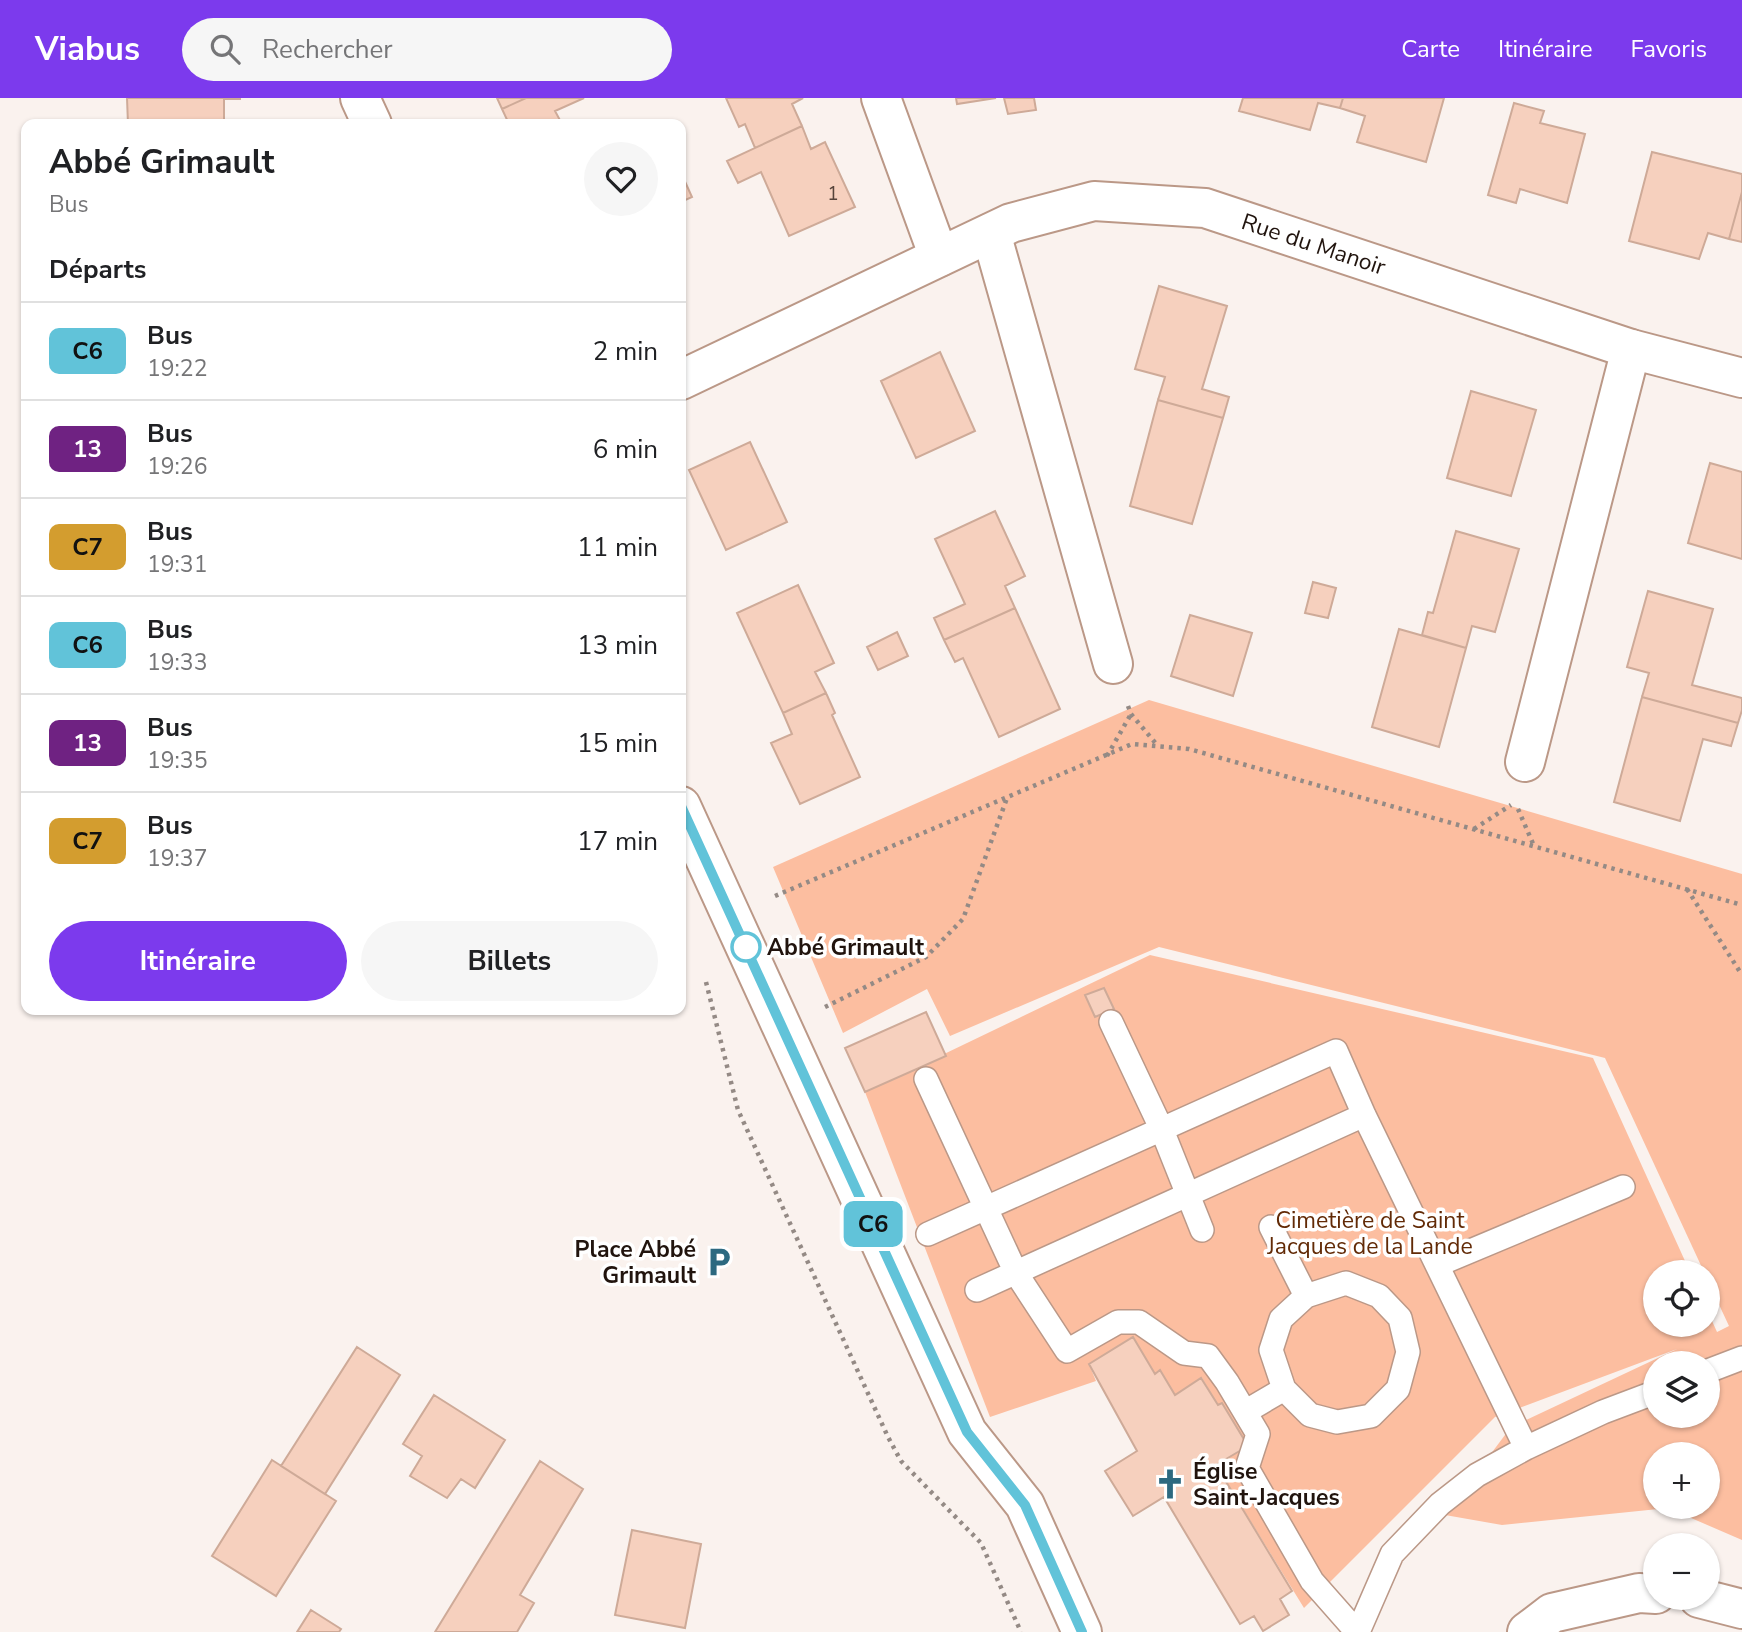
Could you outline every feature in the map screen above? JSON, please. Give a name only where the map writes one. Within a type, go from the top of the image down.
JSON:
[{"type":"street","points":[[360,98],[370,119]]},
{"type":"street","points":[[881,98],[939,257]]},
{"type":"street","name":"Rue du Manoir","points":[[686,378],[1011,223],[1094,201],[1205,208],[1631,349],[1742,378]]},
{"type":"street","points":[[991,233],[1113,664]]},
{"type":"street","points":[[1525,762],[1631,349]]},
{"type":"street","points":[[686,817],[967,1432],[1025,1505],[1082,1632]]},
{"type":"street","points":[[1527,1632],[1552,1614],[1643,1592]]},
{"type":"street","points":[[1720,1603],[1742,1609]]},
{"type":"lane","points":[[1111,1022],[1162,1130],[1202,1230]]},
{"type":"lane","points":[[928,1234],[1336,1051],[1364,1115],[1526,1448]]},
{"type":"lane","points":[[926,1079],[1016,1273],[1067,1350],[1118,1322],[1139,1322],[1184,1353],[1208,1356],[1258,1434],[1247,1468],[1312,1581],[1357,1632],[1392,1554],[1440,1504],[1477,1475],[1526,1448],[1602,1412],[1643,1397]]},
{"type":"lane","points":[[977,1290],[1364,1115]]},
{"type":"lane","points":[[1437,1265],[1623,1187]]},
{"type":"lane","points":[[1272,1227],[1306,1296]]},
{"type":"lane","points":[[1346,1283],[1379,1296],[1400,1318],[1409,1352],[1398,1389],[1371,1416],[1337,1422],[1310,1415],[1284,1389],[1270,1350],[1281,1319],[1306,1296],[1346,1283]]},
{"type":"lane","points":[[1720,1366],[1742,1358]]},
{"type":"lane","points":[[1245,1412],[1284,1389]]},
{"type":"path","points":[[1107,756],[1131,714]]},
{"type":"path","points":[[770,898],[1132,744],[1189,749],[1742,905]]},
{"type":"path","points":[[825,1007],[926,957],[963,919],[1007,798]]},
{"type":"path","points":[[1515,802],[1534,846]]},
{"type":"path","points":[[1687,889],[1742,975]]},
{"type":"path","points":[[704,973],[738,1110],[888,1437],[901,1461],[981,1543],[1021,1632]]},
{"type":"green space","name":"Cimetière de Saint Jacques de la Lande","points":[[1149,700],[1742,874],[1742,1540],[1693,1519],[1720,1519],[1720,1442],[1643,1442],[1643,1511],[1502,1525],[1445,1515],[1511,1427],[1643,1365],[1643,1428],[1720,1428],[1720,1351],[1643,1351],[1643,1362],[1495,1417],[1304,1608],[1216,1465],[1248,1446],[1222,1403],[1218,1405],[1202,1378],[1175,1395],[1161,1371],[1155,1374],[1133,1337],[1089,1364],[1096,1381],[990,1417],[865,1092],[1150,955],[1593,1058],[1685,1260],[1643,1260],[1643,1337],[1720,1337],[1720,1330],[1729,1326],[1720,1307],[1720,1260],[1698,1260],[1605,1058],[1159,947],[950,1036],[927,989],[843,1033],[773,867]]},
{"type":"building","points":[[127,98],[240,98],[224,99],[224,119],[128,119]]},
{"type":"building","points":[[497,98],[526,98],[502,109]]},
{"type":"building","points":[[526,98],[584,98],[555,111],[559,119],[507,119],[502,109]]},
{"type":"building","points":[[726,98],[803,98],[792,104],[802,126],[755,148],[745,124],[739,127]]},
{"type":"building","points":[[956,98],[996,98],[957,104]]},
{"type":"building","points":[[1004,98],[1034,98],[1036,110],[1008,114]]},
{"type":"building","points":[[1243,98],[1343,98],[1340,108],[1318,103],[1310,130],[1239,111]]},
{"type":"building","points":[[1343,98],[1444,98],[1426,162],[1357,142],[1365,116],[1340,108]]},
{"type":"building","points":[[1514,103],[1544,111],[1540,123],[1585,134],[1567,203],[1520,189],[1516,203],[1488,195]]},
{"type":"building","points":[[802,126],[811,149],[825,142],[855,207],[789,236],[761,172],[738,183],[727,161]]},
{"type":"building","points":[[1652,152],[1742,174],[1742,192],[1729,239],[1708,233],[1699,259],[1629,241]]},
{"type":"building","points":[[686,184],[692,197],[686,200]]},
{"type":"building","points":[[1742,192],[1742,242],[1729,239]]},
{"type":"building","points":[[1159,286],[1227,306],[1202,389],[1229,397],[1223,418],[1158,400],[1165,377],[1135,369]]},
{"type":"building","points":[[940,352],[975,431],[916,458],[881,381]]},
{"type":"building","points":[[1471,391],[1536,410],[1511,496],[1447,478]]},
{"type":"building","points":[[1158,400],[1223,418],[1192,524],[1130,506]]},
{"type":"building","points":[[750,442],[787,522],[726,550],[689,470]]},
{"type":"building","points":[[1710,463],[1742,472],[1742,559],[1688,543]]},
{"type":"building","points":[[995,511],[1025,576],[1005,586],[1015,608],[944,640],[934,618],[965,604],[935,539]]},
{"type":"building","points":[[1456,531],[1519,549],[1495,632],[1472,626],[1466,648],[1422,635],[1428,612],[1433,613]]},
{"type":"building","points":[[1313,582],[1336,588],[1328,618],[1305,613]]},
{"type":"building","points":[[798,585],[834,663],[815,672],[826,693],[783,713],[737,613]]},
{"type":"building","points":[[1648,591],[1713,609],[1692,685],[1742,698],[1738,723],[1642,697],[1649,673],[1627,667]]},
{"type":"building","points":[[1015,608],[1060,709],[999,737],[963,658],[955,662],[944,640]]},
{"type":"building","points":[[1190,615],[1252,633],[1233,696],[1171,676]]},
{"type":"building","points":[[1399,629],[1466,648],[1439,747],[1372,727]]},
{"type":"building","points":[[897,632],[908,656],[878,670],[867,647]]},
{"type":"building","points":[[826,693],[835,713],[832,715],[860,777],[800,804],[771,743],[792,734],[783,713]]},
{"type":"building","points":[[1642,697],[1738,723],[1731,746],[1703,739],[1680,821],[1614,802]]},
{"type":"building","points":[[1104,988],[1114,1009],[1095,1017],[1085,995]]},
{"type":"building","points":[[926,1012],[946,1056],[865,1092],[845,1048]]},
{"type":"building","name":"Église Saint-Jacques","points":[[1133,1337],[1155,1374],[1160,1370],[1175,1395],[1201,1378],[1218,1405],[1222,1403],[1248,1446],[1216,1465],[1292,1591],[1280,1599],[1289,1615],[1263,1631],[1254,1616],[1240,1624],[1164,1497],[1133,1516],[1105,1471],[1137,1451],[1089,1364]]},
{"type":"building","points":[[357,1347],[400,1375],[325,1494],[281,1466]]},
{"type":"building","points":[[434,1395],[505,1440],[475,1488],[461,1479],[447,1498],[410,1476],[422,1456],[403,1444]]},
{"type":"building","points":[[272,1460],[336,1501],[276,1596],[212,1556]]},
{"type":"building","points":[[540,1461],[583,1489],[520,1595],[534,1603],[517,1632],[435,1632]]},
{"type":"building","points":[[632,1530],[701,1544],[685,1628],[615,1615]]},
{"type":"building","points":[[311,1610],[341,1629],[339,1632],[297,1632]]},
{"type":"bus line","name":"C6","points":[[686,817],[967,1432],[1025,1505],[1082,1632]]},
{"type":"place","name":"Abbé Grimault","points":[[746,947]]},
{"type":"place","name":"Place Abbé Grimault","points":[[719,1262]]},
{"type":"place","name":"Église Saint-Jacques","points":[[1170,1484]]}]
